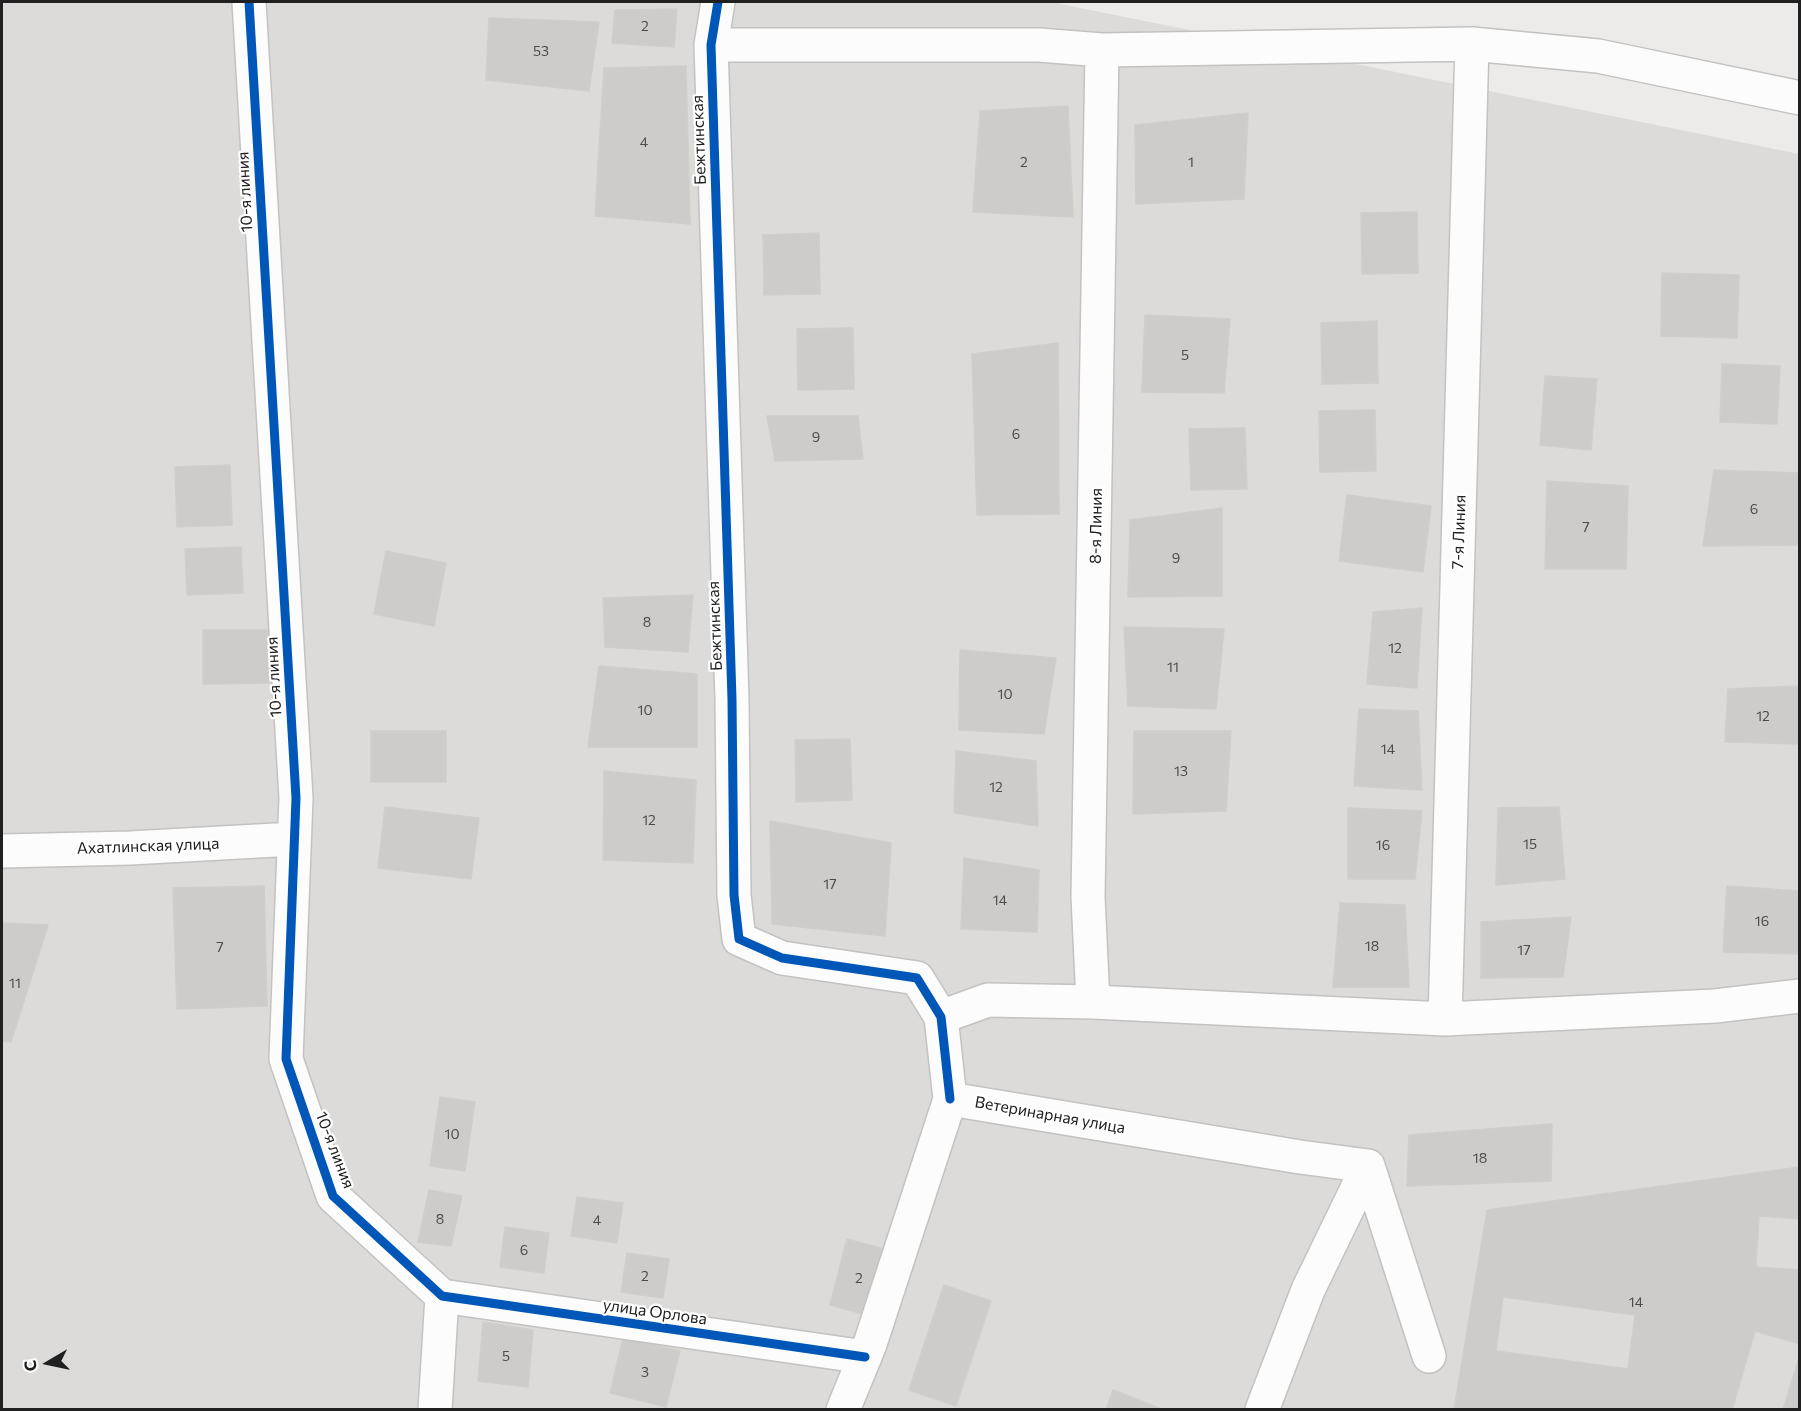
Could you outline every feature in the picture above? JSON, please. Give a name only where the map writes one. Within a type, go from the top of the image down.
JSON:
[{"type":"street","name":"10-я линия","points":[[249,2],[296,798],[286,1059],[333,1196],[442,1296]]},
{"type":"street","name":"Бежтинская","points":[[718,2],[711,45],[732,699],[734,895],[739,939],[782,958],[916,978],[941,1017],[950,1099]]},
{"type":"street","points":[[711,45],[1039,45],[1102,50],[1472,44],[1598,56],[1800,98]]},
{"type":"street","name":"7-я Линия","points":[[1445,1019],[1472,44]]},
{"type":"street","name":"8-я Линия","points":[[1093,1002],[1088,897],[1102,50]]},
{"type":"street","name":"Ахатлинская улица","points":[[2,851],[130,848],[294,839]]},
{"type":"street","points":[[941,1017],[988,1000],[1093,1002],[1445,1019],[1715,1006],[1800,996]]},
{"type":"street","points":[[843,1410],[865,1357],[950,1099]]},
{"type":"street","name":"Ветеринарная улица","points":[[950,1099],[1300,1157],[1368,1166]]},
{"type":"street","points":[[1368,1166],[1429,1356]]},
{"type":"street","points":[[1262,1410],[1308,1290],[1368,1166]]},
{"type":"street","points":[[435,1410],[442,1296]]},
{"type":"street","name":"улица Орлова","points":[[442,1296],[865,1357]]},
{"type":"shaded area","points":[[2,2],[1051,2],[1799,154],[1799,1409],[2,1410]]},
{"type":"building","points":[[677,9],[674,47],[612,43],[615,10]]},
{"type":"building","points":[[489,18],[599,22],[589,91],[486,80]]},
{"type":"building","points":[[686,66],[690,224],[595,216],[604,68]]},
{"type":"building","points":[[1068,106],[1073,217],[973,212],[980,111]]},
{"type":"building","points":[[1248,113],[1244,199],[1136,204],[1135,125]]},
{"type":"building","points":[[1417,212],[1418,273],[1362,274],[1361,213]]},
{"type":"building","points":[[819,233],[820,294],[764,295],[763,235]]},
{"type":"building","points":[[1662,273],[1739,275],[1737,338],[1661,336]]},
{"type":"building","points":[[1145,315],[1230,319],[1224,393],[1142,392]]},
{"type":"building","points":[[1377,321],[1378,383],[1322,384],[1321,323]]},
{"type":"building","points":[[853,328],[854,389],[798,390],[797,329]]},
{"type":"building","points":[[1058,343],[1059,514],[977,515],[972,354]]},
{"type":"building","points":[[1722,364],[1780,366],[1777,424],[1720,422]]},
{"type":"building","points":[[1545,376],[1597,379],[1591,450],[1540,445]]},
{"type":"building","points":[[1375,410],[1376,471],[1320,472],[1319,411]]},
{"type":"building","points":[[767,416],[858,416],[863,459],[775,461]]},
{"type":"building","points":[[1245,428],[1247,489],[1191,490],[1189,429]]},
{"type":"building","points":[[230,465],[232,525],[177,527],[175,467]]},
{"type":"building","points":[[1714,470],[1800,473],[1800,545],[1703,546]]},
{"type":"building","points":[[1547,481],[1628,486],[1626,569],[1545,569]]},
{"type":"building","points":[[1347,495],[1431,506],[1423,572],[1339,561]]},
{"type":"building","points":[[1222,508],[1222,596],[1128,597],[1130,520]]},
{"type":"building","points":[[241,547],[243,593],[187,595],[185,549]]},
{"type":"building","points":[[386,551],[446,563],[434,626],[374,614]]},
{"type":"building","points":[[693,595],[688,652],[605,647],[603,598]]},
{"type":"building","points":[[1422,608],[1417,688],[1367,684],[1373,612]]},
{"type":"building","points":[[1124,627],[1224,629],[1216,709],[1128,706]]},
{"type":"building","points":[[203,630],[275,630],[275,683],[203,684]]},
{"type":"building","points":[[960,650],[1056,658],[1044,734],[959,730]]},
{"type":"building","points":[[599,666],[697,674],[697,747],[588,747]]},
{"type":"building","points":[[1800,686],[1800,744],[1725,742],[1728,689]]},
{"type":"building","points":[[1359,709],[1418,711],[1422,790],[1354,786]]},
{"type":"building","points":[[371,731],[446,731],[446,782],[371,782]]},
{"type":"building","points":[[1134,731],[1231,731],[1226,811],[1133,814]]},
{"type":"building","points":[[850,739],[852,800],[796,802],[795,740]]},
{"type":"building","points":[[956,751],[1036,761],[1038,826],[954,813]]},
{"type":"building","points":[[604,771],[696,780],[693,863],[603,860]]},
{"type":"building","points":[[385,807],[479,818],[471,879],[378,868]]},
{"type":"building","points":[[1559,807],[1565,879],[1496,885],[1498,808]]},
{"type":"building","points":[[1348,808],[1422,811],[1415,879],[1348,879]]},
{"type":"building","points":[[770,821],[891,843],[885,936],[772,924]]},
{"type":"building","points":[[964,858],[1039,870],[1037,932],[961,929]]},
{"type":"building","points":[[264,886],[267,1006],[177,1009],[173,888]]},
{"type":"building","points":[[1727,886],[1800,891],[1800,954],[1723,952]]},
{"type":"building","points":[[1340,903],[1405,905],[1409,987],[1333,987]]},
{"type":"building","points":[[1571,917],[1563,977],[1481,978],[1481,922]]},
{"type":"building","points":[[2,923],[48,925],[11,1042],[2,1041]]},
{"type":"building","points":[[440,1097],[475,1102],[465,1171],[430,1166]]},
{"type":"building","points":[[1552,1124],[1551,1181],[1407,1186],[1409,1135]]},
{"type":"building","points":[[1800,1167],[1800,1410],[1454,1410],[1487,1210]]},
{"type":"building","points":[[429,1190],[462,1196],[451,1246],[418,1242]]},
{"type":"building","points":[[577,1197],[623,1203],[617,1243],[571,1236]]},
{"type":"building","points":[[1759,1216],[1800,1219],[1800,1270],[1756,1267]]},
{"type":"building","points":[[505,1227],[549,1233],[544,1273],[500,1267]]},
{"type":"building","points":[[847,1239],[888,1250],[870,1316],[830,1305]]},
{"type":"building","points":[[627,1253],[669,1259],[663,1298],[621,1292]]},
{"type":"building","points":[[944,1285],[991,1301],[956,1406],[909,1390]]},
{"type":"building","points":[[1503,1297],[1635,1315],[1628,1369],[1496,1351]]},
{"type":"building","points":[[483,1322],[533,1330],[528,1387],[478,1381]]},
{"type":"building","points":[[1755,1331],[1800,1344],[1800,1354],[1783,1410],[1732,1410]]},
{"type":"building","points":[[623,1338],[680,1351],[666,1407],[610,1393]]},
{"type":"building","points":[[1113,1390],[1164,1410],[1106,1410]]},
{"type":"cycle path","points":[[249,2],[296,798],[286,1059],[333,1196],[442,1296],[865,1357]]},
{"type":"cycle path","points":[[718,2],[711,45],[732,699],[734,895],[739,939],[782,958],[917,978],[941,1017],[950,1099]]}]
